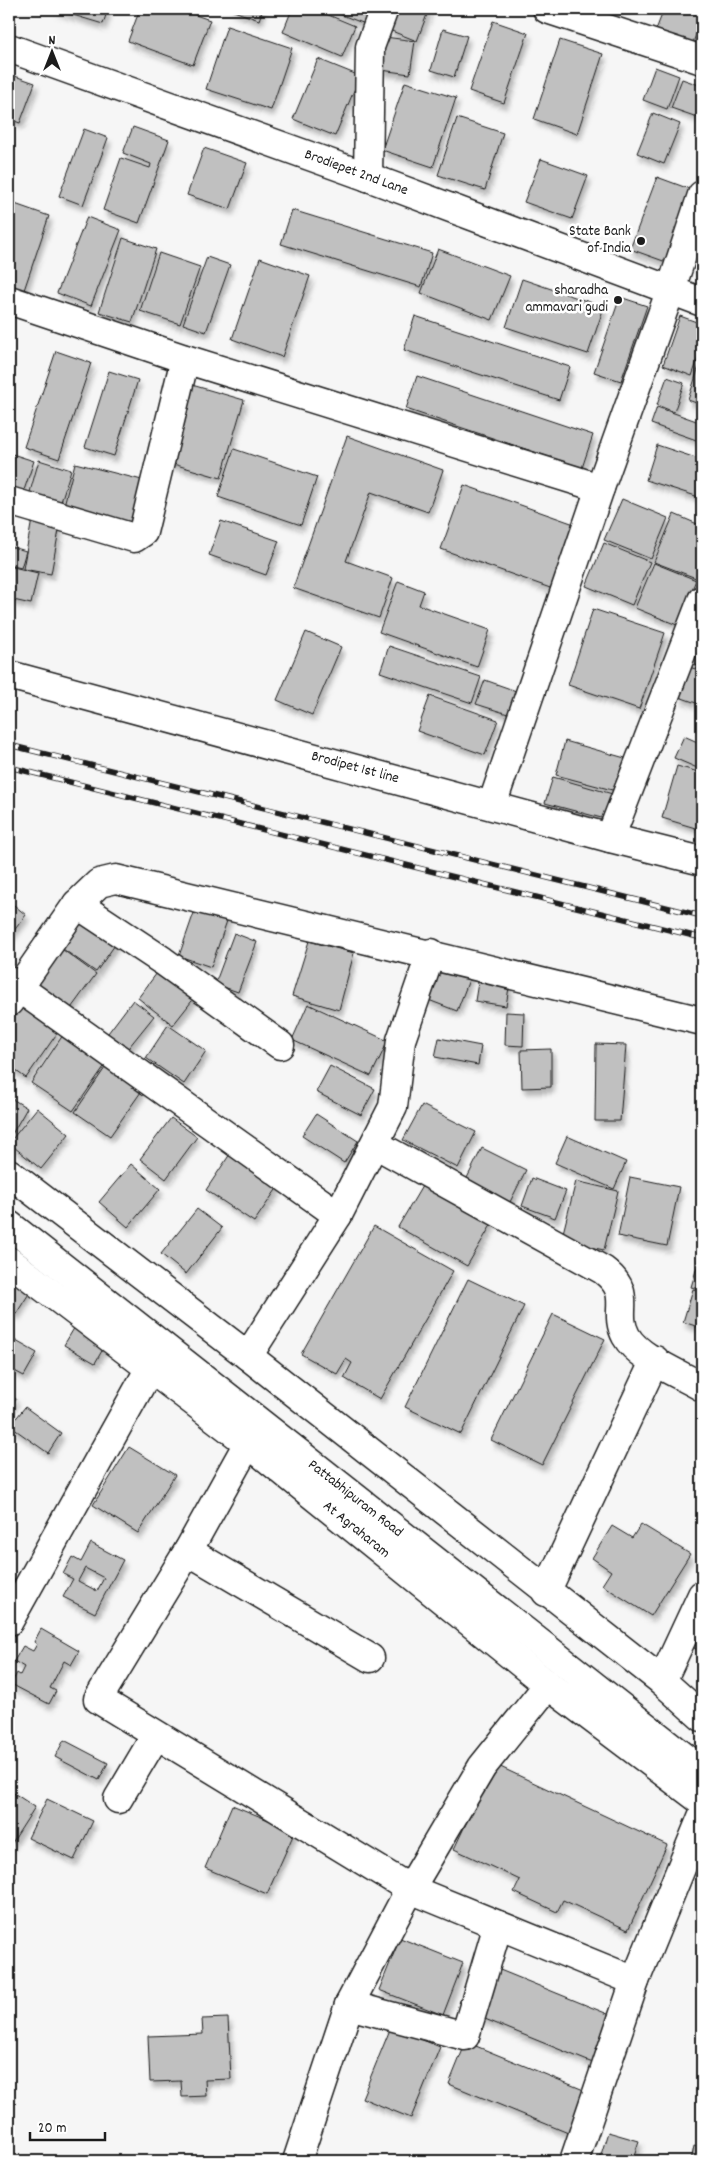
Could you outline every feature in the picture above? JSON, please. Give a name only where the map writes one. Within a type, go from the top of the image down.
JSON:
[{"type":"street","points":[[368,177],[370,47],[384,9]]},
{"type":"street","points":[[547,9],[702,60]]},
{"type":"street","name":"Brodiepet 2nd Lane","points":[[9,48],[368,177],[702,302]]},
{"type":"street","points":[[492,805],[702,195]]},
{"type":"street","points":[[9,300],[185,359],[600,488]]},
{"type":"street","points":[[9,501],[134,538],[143,532],[185,359]]},
{"type":"street","points":[[610,838],[702,600]]},
{"type":"street","name":"Brodipet 1st line","points":[[9,675],[610,838],[702,861]]},
{"type":"street","points":[[338,1215],[12,991],[77,904],[99,883],[116,879],[702,1020]]},
{"type":"street","points":[[77,904],[164,961],[280,1046]]},
{"type":"street","points":[[248,1356],[338,1215],[392,1107],[401,1040],[431,954]]},
{"type":"street","points":[[375,1144],[615,1278],[620,1289],[622,1321],[626,1335],[636,1349],[702,1387]]},
{"type":"street","points":[[9,1173],[248,1356],[546,1592],[662,1681],[702,1717]]},
{"type":"street","name":"Pattabhipuram Road","points":[[9,1205],[482,1587],[702,1772]]},
{"type":"street","name":"Pattabhipuram Road","points":[[9,1225],[482,1587],[702,1748]]},
{"type":"street","name":"At Agraharam","points":[[9,1261],[248,1443],[548,1685],[702,1801]]},
{"type":"street","points":[[546,1592],[655,1360]]},
{"type":"street","points":[[9,1621],[150,1368]]},
{"type":"street","points":[[248,1443],[188,1551],[98,1699],[410,1889],[635,1981]]},
{"type":"street","points":[[188,1551],[370,1658]]},
{"type":"street","points":[[662,1681],[702,1595]]},
{"type":"street","points":[[297,2161],[350,2005],[410,1889],[482,1767],[548,1685]]},
{"type":"street","points":[[118,1799],[156,1735]]},
{"type":"street","points":[[574,2161],[635,1981],[702,1817]]},
{"type":"street","points":[[350,2005],[465,2036],[498,1925]]},
{"type":"building","points":[[53,9],[108,9],[103,24]]},
{"type":"building","points":[[140,9],[178,9],[210,20],[193,65],[128,41]]},
{"type":"building","points":[[228,9],[263,9],[259,20]]},
{"type":"building","points":[[292,9],[314,9],[355,26],[342,57],[283,32]]},
{"type":"building","points":[[326,9],[374,9],[368,25]]},
{"type":"building","points":[[397,9],[429,9],[417,41],[389,30]]},
{"type":"building","points":[[664,9],[702,9],[702,20],[692,45],[656,30]]},
{"type":"building","points":[[493,21],[528,33],[504,103],[469,91]]},
{"type":"building","points":[[227,26],[292,48],[271,110],[206,89]]},
{"type":"building","points":[[443,29],[467,36],[454,77],[431,70]]},
{"type":"building","points":[[385,37],[415,41],[410,74],[381,70]]},
{"type":"building","points":[[560,40],[603,54],[577,134],[534,119]]},
{"type":"building","points":[[318,59],[360,76],[335,136],[293,119]]},
{"type":"building","points":[[655,67],[679,76],[667,109],[643,100]]},
{"type":"building","points":[[9,74],[35,83],[20,123],[9,119]]},
{"type":"building","points":[[682,79],[702,86],[702,112],[700,118],[671,108]]},
{"type":"building","points":[[405,82],[456,98],[433,167],[382,150]]},
{"type":"building","points":[[653,113],[680,124],[664,164],[637,153]]},
{"type":"building","points":[[457,118],[503,133],[485,190],[438,175]]},
{"type":"building","points":[[133,127],[169,140],[139,223],[103,210],[121,158],[150,168],[151,164],[123,153]]},
{"type":"building","points":[[84,129],[108,138],[83,205],[59,196]]},
{"type":"building","points":[[204,148],[247,163],[230,209],[187,195]]},
{"type":"building","points":[[541,159],[588,176],[572,219],[524,202]]},
{"type":"building","points":[[657,177],[695,191],[669,263],[630,249]]},
{"type":"building","points":[[12,203],[49,216],[23,293],[9,288],[9,213]]},
{"type":"building","points":[[292,210],[432,253],[421,287],[281,244]]},
{"type":"building","points":[[87,217],[121,230],[91,306],[57,293]]},
{"type":"building","points":[[123,238],[156,249],[132,322],[99,312]]},
{"type":"building","points":[[438,249],[510,276],[492,320],[421,293]]},
{"type":"building","points":[[159,253],[200,267],[180,324],[140,311]]},
{"type":"building","points":[[207,257],[230,265],[206,332],[183,324]]},
{"type":"building","points":[[260,258],[310,276],[282,357],[232,339]]},
{"type":"building","points":[[522,279],[604,307],[588,354],[506,327]]},
{"type":"building","points":[[620,297],[647,306],[621,381],[594,372]]},
{"type":"building","points":[[415,316],[570,367],[559,400],[404,350]]},
{"type":"building","points":[[680,316],[702,324],[702,348],[692,376],[663,365]]},
{"type":"building","points":[[56,351],[91,363],[59,459],[24,447]]},
{"type":"building","points":[[702,357],[702,405],[688,400]]},
{"type":"building","points":[[109,371],[138,380],[114,456],[85,447]]},
{"type":"building","points":[[417,376],[593,435],[582,468],[406,409]]},
{"type":"building","points":[[667,377],[684,383],[674,412],[657,405]]},
{"type":"building","points":[[185,383],[244,400],[221,478],[163,461]]},
{"type":"building","points":[[657,407],[702,423],[702,442],[651,424]]},
{"type":"building","points":[[347,436],[443,470],[428,512],[371,492],[346,561],[393,578],[379,618],[293,588]]},
{"type":"building","points":[[657,445],[702,460],[702,498],[646,480]]},
{"type":"building","points":[[234,449],[317,477],[301,525],[218,497]]},
{"type":"building","points":[[9,453],[34,461],[22,496],[9,491]]},
{"type":"building","points":[[39,460],[71,470],[59,508],[28,499]]},
{"type":"building","points":[[75,463],[142,480],[130,526],[63,509]]},
{"type":"building","points":[[464,485],[577,525],[553,589],[441,549]]},
{"type":"building","points":[[622,499],[668,518],[651,559],[604,540]]},
{"type":"building","points":[[33,514],[61,519],[51,574],[23,569]]},
{"type":"building","points":[[674,514],[702,526],[702,562],[696,578],[654,562]]},
{"type":"building","points":[[221,521],[279,541],[266,575],[209,555]]},
{"type":"building","points":[[604,543],[650,562],[632,605],[586,586]]},
{"type":"building","points":[[9,546],[26,551],[21,568],[9,565]]},
{"type":"building","points":[[654,563],[696,580],[677,625],[635,608]]},
{"type":"building","points":[[9,566],[38,573],[31,604],[9,599]]},
{"type":"building","points":[[398,581],[424,591],[419,605],[490,630],[477,667],[379,632]]},
{"type":"building","points":[[593,609],[665,633],[639,709],[568,685]]},
{"type":"building","points":[[306,632],[341,647],[312,715],[277,700]]},
{"type":"building","points":[[702,632],[702,667],[685,662]]},
{"type":"building","points":[[389,646],[481,677],[472,703],[380,672]]},
{"type":"building","points":[[689,667],[702,671],[702,705],[679,697]]},
{"type":"building","points":[[485,680],[519,692],[511,715],[476,704]]},
{"type":"building","points":[[430,696],[498,720],[485,755],[417,731]]},
{"type":"building","points":[[684,736],[702,744],[702,770],[674,758]]},
{"type":"building","points":[[565,741],[625,758],[616,791],[556,775]]},
{"type":"building","points":[[677,766],[702,773],[702,830],[662,818]]},
{"type":"building","points":[[553,777],[616,795],[609,820],[545,803]]},
{"type":"building","points":[[9,901],[26,915],[9,937]]},
{"type":"building","points":[[197,904],[229,915],[211,967],[179,956]]},
{"type":"building","points":[[82,917],[117,942],[96,972],[60,947]]},
{"type":"building","points":[[234,933],[257,942],[238,992],[215,984]]},
{"type":"building","points":[[309,941],[354,953],[339,1010],[292,996]]},
{"type":"building","points":[[59,947],[96,974],[66,1015],[29,988]]},
{"type":"building","points":[[441,960],[472,972],[457,1011],[426,999]]},
{"type":"building","points":[[163,965],[199,992],[173,1025],[138,998]]},
{"type":"building","points":[[479,976],[510,981],[506,1006],[475,1001]]},
{"type":"building","points":[[133,1000],[154,1016],[125,1052],[105,1037]]},
{"type":"building","points":[[15,1002],[58,1032],[26,1078],[9,1066],[9,1011]]},
{"type":"building","points":[[308,1004],[388,1041],[371,1076],[292,1040]]},
{"type":"building","points":[[506,1012],[524,1013],[523,1046],[505,1045]]},
{"type":"building","points":[[168,1025],[206,1051],[184,1084],[146,1058]]},
{"type":"building","points":[[63,1035],[106,1064],[73,1111],[31,1083]]},
{"type":"building","points":[[439,1038],[481,1046],[478,1065],[435,1057]]},
{"type":"building","points":[[596,1044],[626,1045],[620,1121],[595,1121]]},
{"type":"building","points":[[551,1049],[551,1087],[522,1088],[521,1050]]},
{"type":"building","points":[[107,1065],[143,1089],[110,1136],[75,1112]]},
{"type":"building","points":[[330,1066],[375,1089],[361,1115],[316,1092]]},
{"type":"building","points":[[9,1097],[27,1108],[12,1134],[9,1132]]},
{"type":"building","points":[[422,1105],[476,1132],[458,1168],[403,1140]]},
{"type":"building","points":[[37,1108],[69,1134],[41,1169],[9,1143]]},
{"type":"building","points":[[316,1114],[358,1141],[344,1163],[302,1136]]},
{"type":"building","points":[[171,1118],[197,1137],[166,1179],[140,1159]]},
{"type":"building","points":[[567,1136],[626,1162],[614,1189],[555,1163]]},
{"type":"building","points":[[482,1148],[526,1170],[510,1202],[466,1180]]},
{"type":"building","points":[[232,1151],[280,1184],[254,1222],[206,1190]]},
{"type":"building","points":[[131,1164],[160,1189],[128,1227],[99,1202]]},
{"type":"building","points":[[630,1177],[679,1187],[667,1246],[618,1236]]},
{"type":"building","points":[[532,1178],[566,1191],[555,1218],[522,1206]]},
{"type":"building","points":[[425,1181],[494,1220],[467,1266],[398,1227]]},
{"type":"building","points":[[576,1181],[618,1191],[604,1250],[561,1241]]},
{"type":"building","points":[[197,1209],[222,1228],[186,1274],[161,1254]]},
{"type":"building","points":[[374,1226],[453,1271],[380,1399],[344,1378],[352,1363],[346,1359],[337,1374],[301,1354]]},
{"type":"building","points":[[702,1250],[702,1290],[691,1287]]},
{"type":"building","points":[[9,1273],[32,1289],[16,1314],[9,1310]]},
{"type":"building","points":[[468,1279],[524,1306],[461,1434],[405,1407]]},
{"type":"building","points":[[693,1289],[702,1292],[702,1328],[683,1322]]},
{"type":"building","points":[[553,1314],[605,1339],[542,1465],[491,1440]]},
{"type":"building","points":[[76,1325],[107,1342],[95,1363],[64,1345]]},
{"type":"building","points":[[9,1337],[37,1353],[24,1376],[9,1368]]},
{"type":"building","points":[[9,1395],[16,1399],[9,1411]]},
{"type":"building","points":[[25,1407],[61,1433],[48,1453],[10,1426]]},
{"type":"building","points":[[129,1447],[175,1475],[138,1533],[93,1505]]},
{"type":"building","points":[[641,1524],[690,1554],[651,1616],[602,1585],[611,1571],[592,1558],[612,1526],[632,1538]]},
{"type":"building","points":[[91,1543],[123,1560],[95,1613],[63,1597],[73,1579],[63,1574],[72,1557],[81,1562]],"holes":[[[85,1568],[104,1578],[97,1591],[78,1581]]]},
{"type":"building","points":[[41,1629],[79,1651],[71,1665],[64,1661],[50,1688],[56,1691],[49,1704],[11,1684],[17,1673],[20,1675],[24,1667],[14,1661],[23,1646],[33,1651],[37,1644],[34,1642]]},
{"type":"building","points":[[702,1630],[702,1652],[694,1648]]},
{"type":"building","points":[[64,1740],[108,1763],[99,1780],[55,1757]]},
{"type":"building","points":[[494,1764],[667,1845],[628,1930],[563,1900],[557,1912],[514,1892],[520,1880],[454,1849]]},
{"type":"building","points":[[9,1790],[35,1807],[10,1846],[9,1846]]},
{"type":"building","points":[[47,1799],[93,1821],[74,1860],[28,1838]]},
{"type":"building","points":[[232,1805],[295,1831],[267,1894],[205,1868]]},
{"type":"building","points":[[400,1938],[463,1963],[443,2015],[379,1990]]},
{"type":"building","points":[[500,1970],[620,2019],[600,2066],[480,2017]]},
{"type":"building","points":[[228,2018],[231,2079],[205,2080],[206,2096],[182,2097],[181,2081],[150,2082],[148,2036],[203,2034],[202,2019]]},
{"type":"building","points":[[391,2027],[440,2047],[411,2118],[362,2098]]},
{"type":"building","points":[[466,2042],[591,2093],[573,2135],[449,2084]]},
{"type":"building","points":[[608,2132],[639,2141],[632,2161],[599,2161]]},
{"type":"building","points":[[694,2146],[702,2148],[702,2161],[691,2161]]},
{"type":"railway","points":[[9,745],[702,916]]},
{"type":"railway","points":[[9,767],[702,938]]},
{"type":"place","name":"State Bank of India","points":[[641,241]]},
{"type":"place","name":"sharadha ammavari gudi","points":[[618,300]]}]
